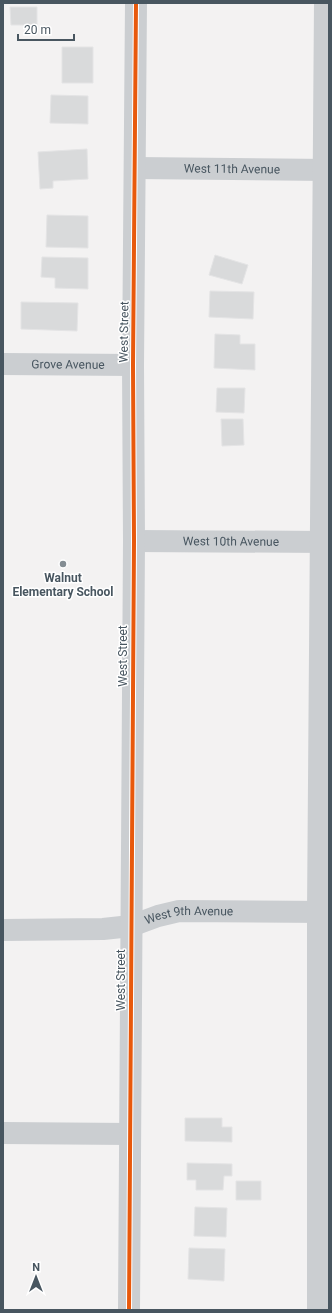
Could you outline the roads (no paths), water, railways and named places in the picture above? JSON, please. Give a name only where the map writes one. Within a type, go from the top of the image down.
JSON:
[{"type":"street","name":"West Street","points":[[129,1310],[136,3]]},
{"type":"street","points":[[318,1310],[324,912],[327,170],[325,3]]},
{"type":"street","name":"West 11th Avenue","points":[[136,168],[327,170]]},
{"type":"street","name":"Grove Avenue","points":[[3,364],[133,364]]},
{"type":"street","name":"West 10th Avenue","points":[[134,541],[325,542]]},
{"type":"street","name":"West 9th Avenue","points":[[3,930],[93,930],[131,926],[158,916],[179,911],[324,912]]},
{"type":"street","points":[[3,1133],[130,1134]]},
{"type":"place","name":"Walnut Elementary School","points":[[63,564]]}]
